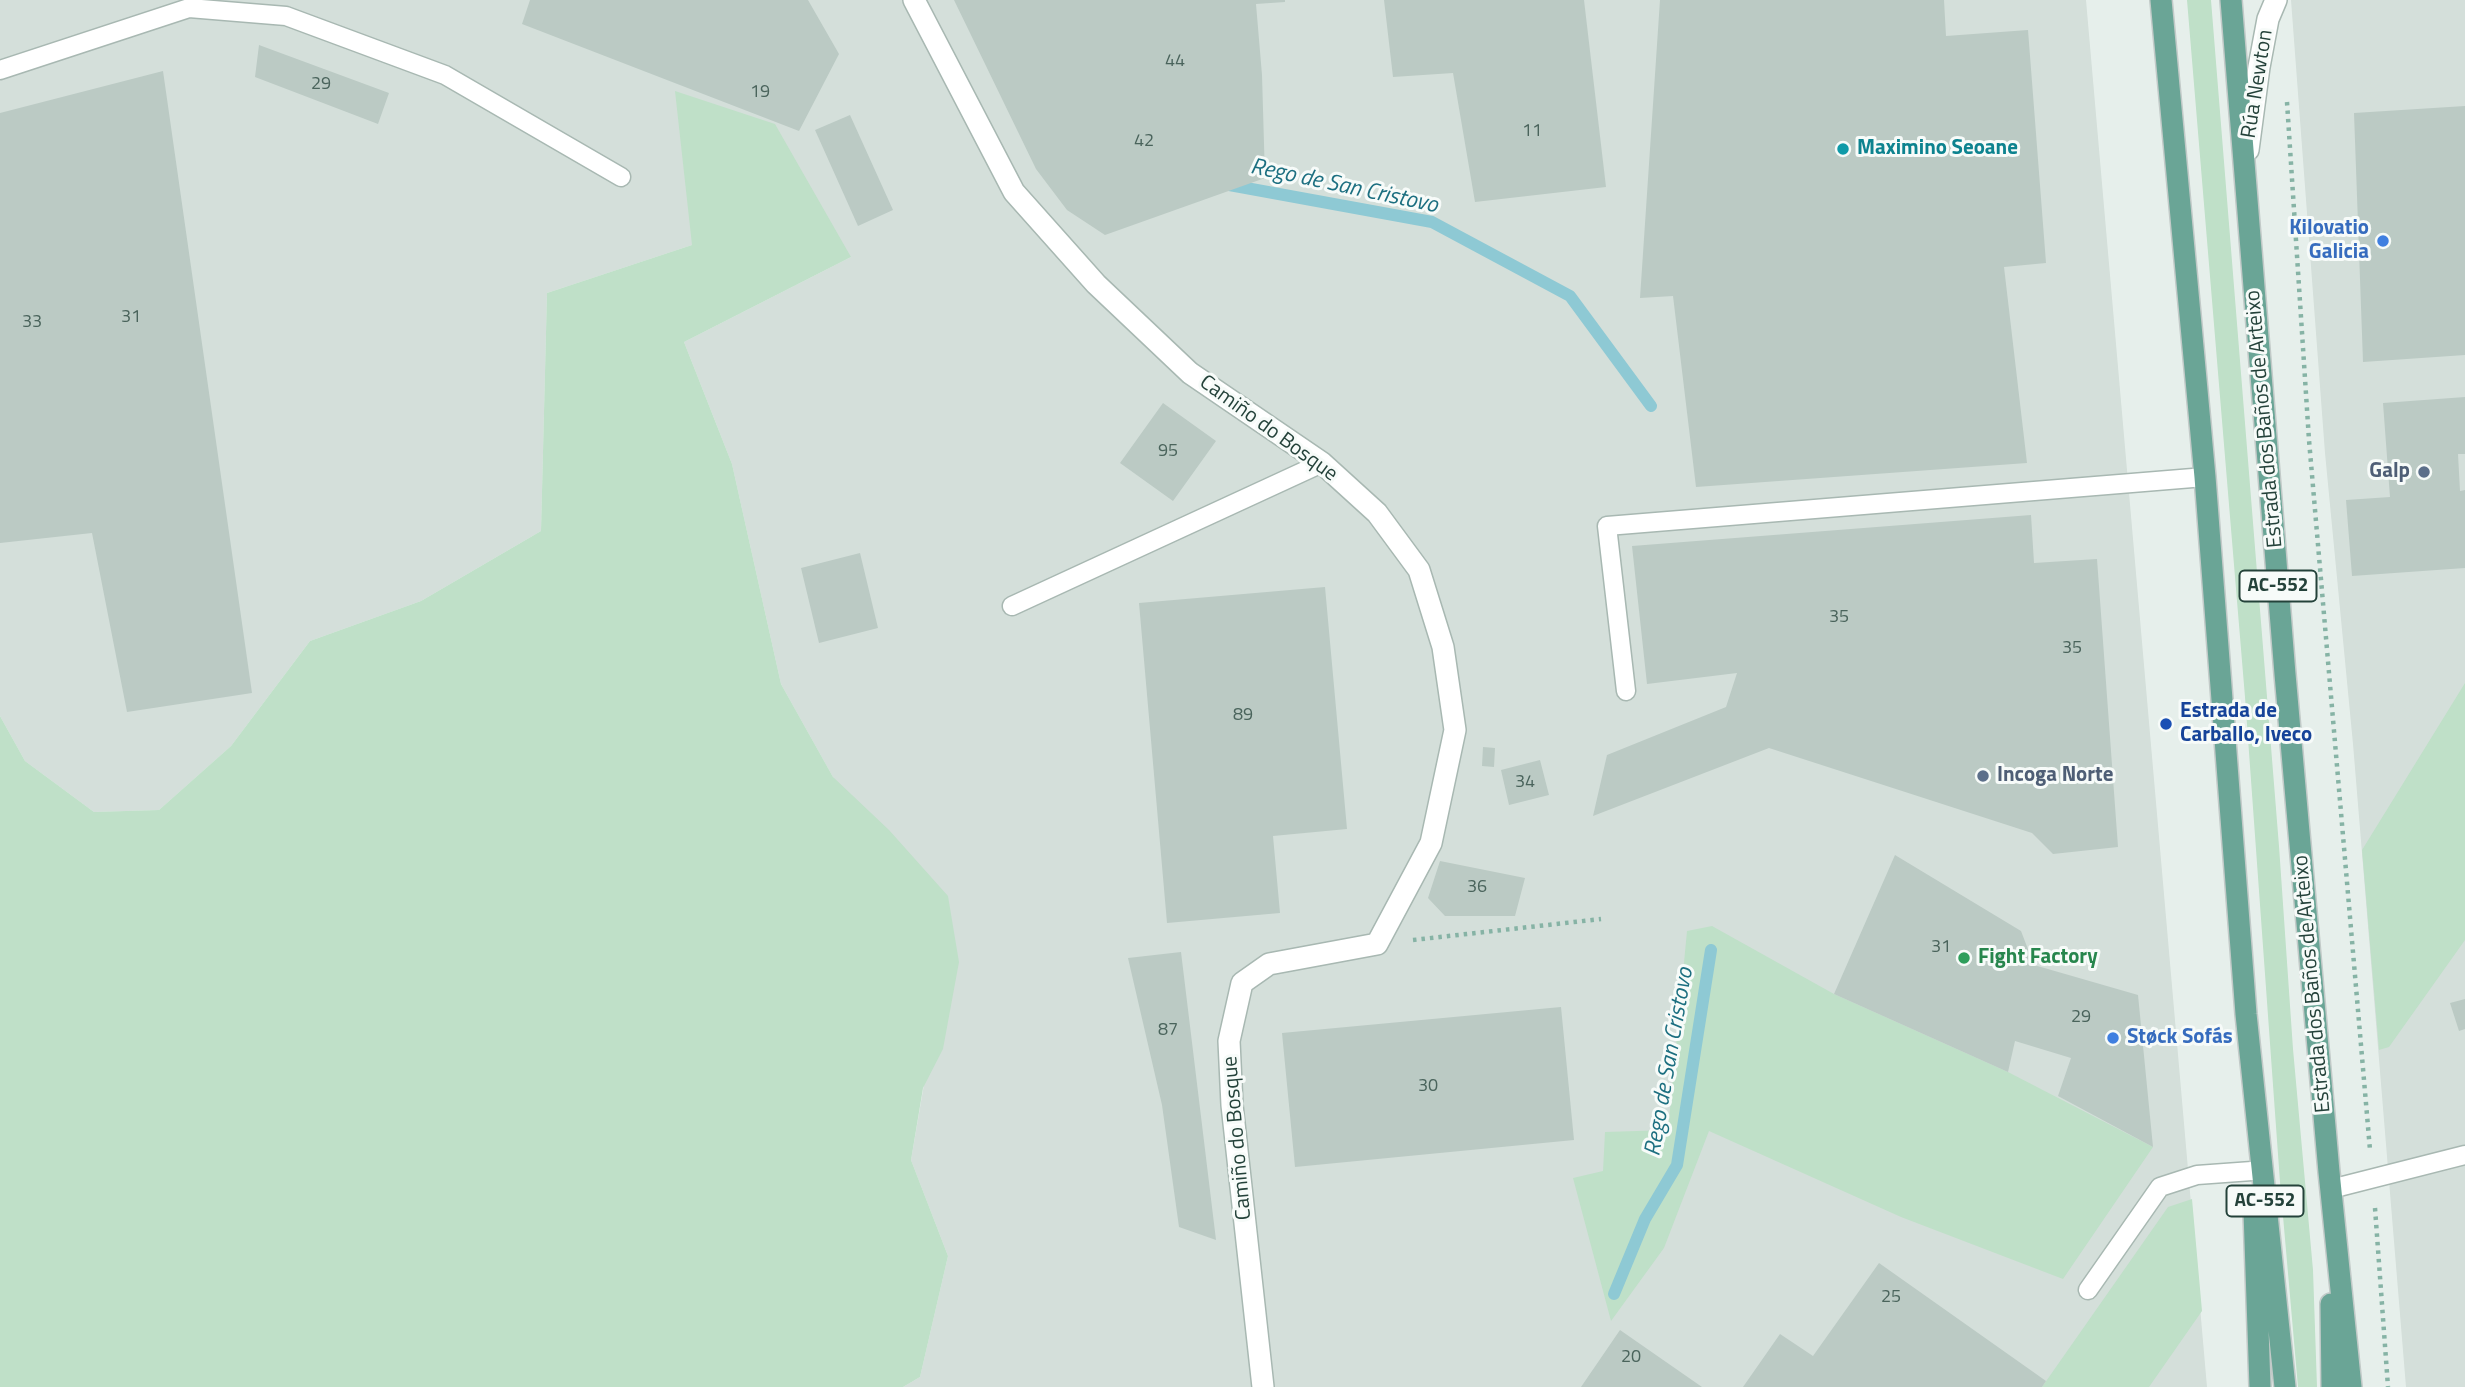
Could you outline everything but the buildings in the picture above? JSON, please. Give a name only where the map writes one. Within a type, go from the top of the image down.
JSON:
[{"type":"main road","name":"AC-552","points":[[2161,0],[2205,477],[2246,1014],[2285,1387]]},
{"type":"main road","name":"Estrada dos Baños de Arteixo","points":[[2231,0],[2285,674],[2351,1387]]},
{"type":"main road","name":"AC-552","points":[[2246,1014],[2260,1387]]},
{"type":"main road","name":"Estrada dos Baños de Arteixo","points":[[2330,1180],[2332,1387]]},
{"type":"street","name":"Camiño do Bosque","points":[[914,0],[1014,192],[1096,284],[1190,373],[1322,463],[1377,513],[1419,570],[1443,647],[1455,730],[1431,843],[1377,944],[1269,964],[1242,983],[1229,1041],[1231,1092],[1263,1387]]},
{"type":"street","name":"Rúa Newton","points":[[2245,169],[2259,67],[2268,19],[2276,0]]},
{"type":"lane","points":[[0,70],[189,8],[286,16],[445,75],[621,177]]},
{"type":"lane","points":[[1012,606],[1322,463]]},
{"type":"lane","points":[[1626,691],[1607,526],[2205,477]]},
{"type":"lane","points":[[2330,1180],[2372,1178],[2465,1155]]},
{"type":"lane","points":[[2088,1290],[2160,1187],[2197,1175],[2252,1171]]},
{"type":"path","points":[[2287,92],[2309,440],[2388,1387]]},
{"type":"path","points":[[1377,944],[1601,919]]},
{"type":"shaded area","points":[[0,0],[2086,0],[2207,1387],[903,1387],[920,1377],[948,1256],[911,1160],[943,974],[781,684],[732,464],[684,342],[851,257],[692,245],[547,293],[541,531],[421,601],[310,641],[231,746],[159,810],[94,812],[25,761],[0,716]]},
{"type":"shaded area","points":[[2291,0],[2465,0],[2465,1387],[2406,1387],[2353,744],[2325,453]]},
{"type":"green space","points":[[2187,0],[2211,0],[2293,1049],[2313,1270],[2317,1387],[2298,1387],[2280,1182],[2245,697]]},
{"type":"green space","points":[[675,91],[775,124],[851,257],[684,342],[732,464],[781,684],[833,777],[889,830],[948,896],[959,962],[943,1049],[923,1088],[911,1160],[948,1256],[920,1377],[903,1387],[0,1387],[0,716],[25,761],[94,812],[159,810],[231,746],[310,641],[421,601],[541,531],[547,293],[692,245]]},
{"type":"green space","points":[[2465,683],[2465,940],[2389,1047],[2379,1050],[2362,850]]},
{"type":"green space","points":[[1712,926],[1834,994],[2008,1072],[2153,1147],[2063,1279],[1901,1217],[1709,1131],[1664,1248],[1611,1321],[1573,1178],[1603,1171],[1605,1132],[1668,1130],[1687,931]]},
{"type":"green space","points":[[2192,1199],[2202,1311],[2149,1387],[2042,1387],[2168,1207]]},
{"type":"waterway","name":"Rego de San Cristovo","points":[[1224,184],[1432,222],[1570,296],[1651,406]]},
{"type":"waterway","name":"Rego de San Cristovo","points":[[1614,1294],[1645,1219],[1677,1165],[1711,950]]},
{"type":"place","name":"Maximino Seoane","points":[[1843,149]]},
{"type":"place","name":"Kilovatio Galicia","points":[[2383,241]]},
{"type":"place","name":"Galp","points":[[2424,472]]},
{"type":"place","name":"Estrada de Carballo, Iveco","points":[[2166,724]]},
{"type":"place","name":"Incoga Norte","points":[[1983,776]]},
{"type":"place","name":"Fight Factory","points":[[1964,958]]},
{"type":"place","name":"Støck Sofás","points":[[2113,1038]]}]
